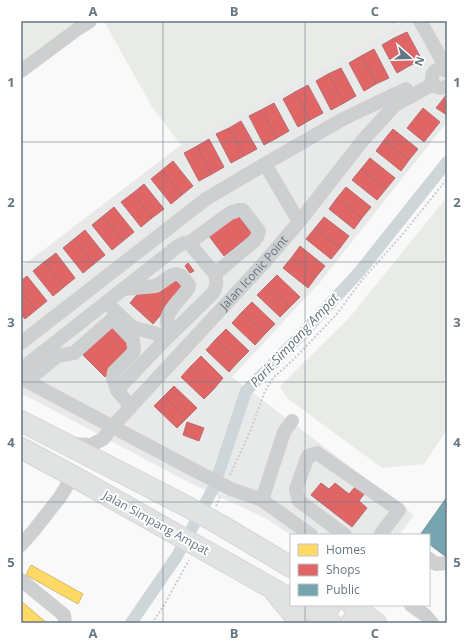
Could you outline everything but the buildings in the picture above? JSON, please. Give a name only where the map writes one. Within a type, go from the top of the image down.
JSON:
[{"type":"highway","points":[[21,421],[188,507],[219,520],[290,566]]},
{"type":"highway","name":"Jalan Simpang Ampat","points":[[21,448],[172,532],[198,554],[272,588],[290,598]]},
{"type":"highway","points":[[272,588],[293,614],[297,623]]},
{"type":"highway","points":[[304,606],[327,617]]},
{"type":"highway","points":[[353,613],[376,623]]},
{"type":"street","points":[[21,71],[78,28],[90,21]]},
{"type":"street","points":[[21,343],[206,199],[344,120],[438,82],[434,73],[439,69],[446,70],[420,21]]},
{"type":"street","name":"Jalan Iconic Point","points":[[66,444],[91,445],[103,439],[112,427],[263,264],[299,222],[363,140],[395,105],[438,82]]},
{"type":"street","points":[[265,164],[299,222]]},
{"type":"street","points":[[23,377],[29,363],[178,246],[184,243],[189,243],[230,213],[243,210],[259,230],[257,237],[215,274]]},
{"type":"street","points":[[117,390],[213,293],[217,287],[215,274],[189,243]]},
{"type":"street","points":[[123,288],[156,286],[172,275],[177,274],[182,276],[189,284],[188,289],[167,314],[166,322],[168,337]]},
{"type":"street","points":[[106,302],[132,326],[168,337]]},
{"type":"street","points":[[23,377],[57,356],[74,353],[111,320],[117,323],[133,340],[133,353],[114,372],[113,378],[117,390],[131,407]]},
{"type":"street","points":[[23,377],[112,427],[192,469],[262,500],[310,534]]},
{"type":"street","points":[[262,500],[284,432],[292,421]]},
{"type":"street","points":[[344,534],[299,501],[296,489],[308,456],[317,453],[400,510],[381,534]]},
{"type":"street","points":[[21,544],[60,497],[73,476]]},
{"type":"street","points":[[430,560],[436,564],[447,563]]},
{"type":"street","points":[[21,580],[64,615],[65,623]]},
{"type":"street","points":[[412,606],[425,615],[431,622]]},
{"type":"path","points":[[219,520],[228,485],[265,391],[273,378],[294,359],[336,315],[362,280],[402,235],[447,179]]},
{"type":"path","points":[[152,623],[198,554]]},
{"type":"shaded area","points":[[21,21],[78,21],[21,63]]},
{"type":"shaded area","points":[[104,21],[396,21],[398,24],[181,145],[152,107]]},
{"type":"shaded area","points":[[404,21],[447,21],[447,122],[320,282],[232,377],[414,515],[400,534],[290,534],[265,518],[184,480],[21,393],[21,267],[181,145]]},
{"type":"shaded area","points":[[447,197],[447,430],[424,464],[382,468],[287,398],[280,386],[349,318]]},
{"type":"waterway","name":"Parit Simpang Ampat","points":[[131,623],[177,556],[214,487],[246,391],[303,333],[360,271],[447,162]]}]
